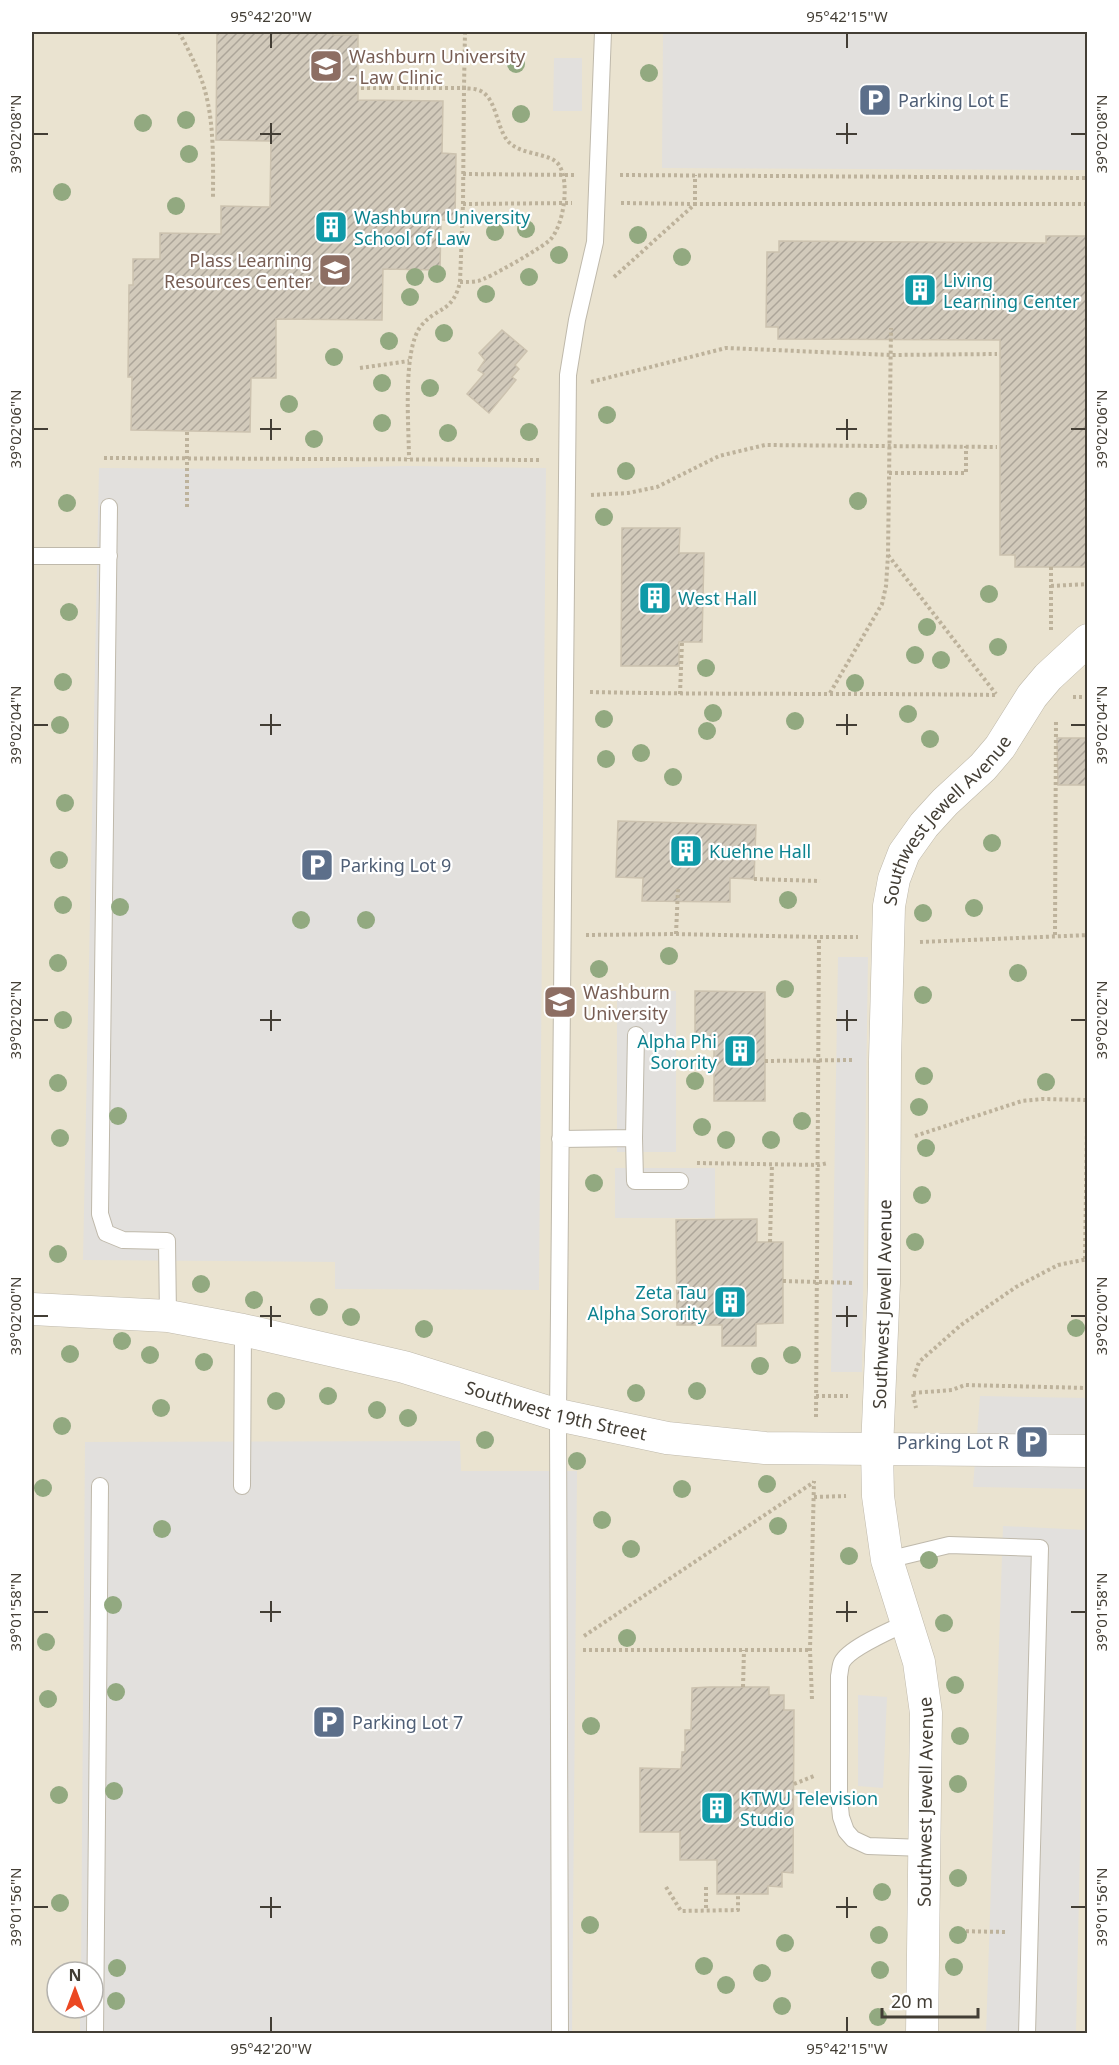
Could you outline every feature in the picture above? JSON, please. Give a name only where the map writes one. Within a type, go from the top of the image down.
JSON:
[{"type":"street","name":"Southwest Jewell Avenue","points":[[922,2034],[926,1713],[919,1662],[887,1560],[878,1496],[877,1449],[884,1283],[885,1060],[889,906],[894,879],[904,853],[924,825],[983,767],[1000,747],[1032,696],[1048,677],[1088,640]]},
{"type":"street","name":"Southwest 19th Street","points":[[32,1309],[168,1316],[243,1330],[404,1367],[558,1415],[667,1438],[765,1448],[1088,1451]]},
{"type":"lane","points":[[560,2034],[558,1415],[568,375],[594,242],[603,32]]},
{"type":"lane","points":[[109,507],[100,1214],[106,1233],[123,1240],[167,1241],[168,1316]]},
{"type":"lane","points":[[32,556],[108,556]]},
{"type":"lane","points":[[636,1035],[635,1181],[680,1181]]},
{"type":"lane","points":[[560,1138],[634,1138]]},
{"type":"lane","points":[[242,1485],[243,1330]]},
{"type":"lane","points":[[95,2034],[100,1485]]},
{"type":"lane","points":[[887,1560],[949,1545],[1040,1548],[1027,2034]]},
{"type":"lane","points":[[908,1622],[856,1647],[842,1663],[839,1676],[838,1797],[841,1817],[846,1831],[853,1839],[868,1846],[924,1848]]},
{"type":"path","points":[[178,32],[200,75],[208,111],[213,147],[213,198]]},
{"type":"path","points":[[409,459],[409,361],[414,338],[422,324],[448,306],[457,295],[460,282],[465,32]]},
{"type":"path","points":[[361,88],[479,90],[488,97],[498,126],[508,142],[521,150],[552,158],[558,163],[563,174],[564,204],[550,240],[495,274],[478,281],[460,282]]},
{"type":"path","points":[[463,174],[575,175]]},
{"type":"path","points":[[615,175],[1088,178]]},
{"type":"path","points":[[612,280],[694,204],[694,175]]},
{"type":"path","points":[[617,202],[1088,204]]},
{"type":"path","points":[[463,204],[576,203]]},
{"type":"path","points":[[830,694],[882,604],[886,586],[891,328]]},
{"type":"path","points":[[590,382],[726,348],[891,355],[997,354]]},
{"type":"path","points":[[360,368],[409,361]]},
{"type":"path","points":[[187,431],[187,507]]},
{"type":"path","points":[[587,495],[628,493],[657,487],[719,456],[765,445],[998,447]]},
{"type":"path","points":[[889,473],[966,473],[966,446]]},
{"type":"path","points":[[104,458],[542,460]]},
{"type":"path","points":[[585,692],[997,695],[888,555]]},
{"type":"path","points":[[1051,567],[1051,637]]},
{"type":"path","points":[[1051,586],[1088,584]]},
{"type":"path","points":[[680,694],[682,642]]},
{"type":"path","points":[[1055,935],[1056,709]]},
{"type":"path","points":[[754,879],[820,881]]},
{"type":"path","points":[[676,934],[678,889]]},
{"type":"path","points":[[584,935],[676,934],[819,938],[868,936]]},
{"type":"path","points":[[910,943],[1088,935]]},
{"type":"path","points":[[816,1421],[819,938]]},
{"type":"path","points":[[765,1061],[885,1060]]},
{"type":"path","points":[[916,1408],[913,1393],[914,1376],[919,1362],[961,1325],[1041,1272],[1058,1265],[1086,1259],[1088,1060]]},
{"type":"path","points":[[906,1138],[1022,1101],[1087,1100]]},
{"type":"path","points":[[692,1162],[819,1165],[828,1162]]},
{"type":"path","points":[[770,1242],[772,1164]]},
{"type":"path","points":[[783,1281],[884,1283]]},
{"type":"path","points":[[913,1393],[952,1390],[965,1385],[1088,1388]]},
{"type":"path","points":[[816,1396],[852,1396]]},
{"type":"path","points":[[583,1637],[814,1481],[810,1650],[812,1708]]},
{"type":"path","points":[[814,1497],[849,1496]]},
{"type":"path","points":[[583,1650],[810,1650]]},
{"type":"path","points":[[743,1687],[744,1650]]},
{"type":"path","points":[[794,1784],[814,1777],[814,1766]]},
{"type":"path","points":[[666,1887],[681,1911],[738,1910],[738,1894]]},
{"type":"path","points":[[706,1887],[706,1910]]},
{"type":"path","points":[[947,1931],[1030,1932]]},
{"type":"shaded area","name":"Washburn University","points":[[32,32],[1087,32],[1087,2033],[32,2034]]},
{"type":"shaded area","name":"Parking Lot E","points":[[663,32],[1087,32],[1087,170],[662,168]]},
{"type":"shaded area","points":[[554,58],[582,58],[582,111],[553,111]]},
{"type":"shaded area","name":"Parking Lot 9","points":[[409,466],[546,468],[539,1290],[335,1289],[335,1262],[83,1260],[99,468],[269,469]]},
{"type":"shaded area","points":[[838,957],[868,957],[862,1372],[831,1372]]},
{"type":"shaded area","points":[[617,991],[676,991],[676,1152],[617,1152]]},
{"type":"shaded area","points":[[615,1168],[715,1168],[715,1218],[615,1218]]},
{"type":"shaded area","name":"Parking Lot R","points":[[980,1396],[1087,1398],[1087,1489],[973,1487]]},
{"type":"shaded area","name":"Parking Lot 7","points":[[460,1441],[461,1471],[577,1471],[572,2033],[80,2034],[80,2020],[105,2020],[105,1960],[81,1960],[85,1442]]},
{"type":"shaded area","points":[[1003,1526],[1087,1530],[1076,2033],[986,2034]]},
{"type":"shaded area","points":[[858,1695],[887,1697],[883,1788],[858,1786]]},
{"type":"building","name":"Washburn University School of Law","points":[[217,32],[333,32],[333,35],[358,35],[358,100],[443,101],[442,153],[456,154],[455,220],[441,220],[440,270],[383,269],[382,320],[276,319],[276,378],[251,378],[250,432],[131,430],[132,377],[128,377],[129,285],[133,285],[133,259],[160,259],[160,233],[221,234],[221,206],[270,207],[271,141],[216,140]]},
{"type":"building","points":[[1046,236],[1088,236],[1088,567],[1015,567],[1015,555],[1000,555],[1000,340],[778,339],[778,327],[766,327],[767,252],[779,252],[779,241],[1046,243]]},
{"type":"building","points":[[502,330],[527,351],[515,365],[519,369],[512,377],[516,380],[489,413],[467,394],[484,374],[478,370],[485,360],[479,353]]},
{"type":"building","name":"West Hall","points":[[622,528],[680,528],[679,553],[704,553],[702,642],[679,642],[679,666],[621,666]]},
{"type":"building","points":[[1057,738],[1088,738],[1088,785],[1058,785]]},
{"type":"building","name":"Kuehne Hall","points":[[618,821],[756,825],[754,879],[730,878],[730,902],[642,901],[643,878],[616,877]]},
{"type":"building","name":"Alpha Phi Sorority","points":[[695,991],[765,992],[765,1101],[714,1101],[714,1040],[695,1040]]},
{"type":"building","name":"Zeta Tau Alpha Sorority","points":[[757,1219],[757,1242],[783,1242],[783,1323],[756,1324],[756,1346],[722,1346],[722,1325],[677,1325],[676,1220]]},
{"type":"building","name":"KTWU Television Studio","points":[[769,1687],[769,1695],[784,1695],[784,1710],[794,1710],[793,1873],[782,1872],[782,1887],[768,1886],[768,1894],[717,1894],[717,1860],[680,1860],[680,1832],[640,1832],[640,1768],[681,1769],[682,1752],[685,1752],[685,1730],[691,1730],[692,1688]]},
{"type":"place","name":"Washburn University - Law Clinic","points":[[326,66]]},
{"type":"place","name":"Parking Lot E","points":[[875,100]]},
{"type":"place","name":"Washburn University School of Law","points":[[331,227]]},
{"type":"place","name":"Plass Learning Resources Center","points":[[335,270]]},
{"type":"place","name":"Living Learning Center","points":[[920,290]]},
{"type":"place","name":"West Hall","points":[[655,598]]},
{"type":"place","name":"Kuehne Hall","points":[[686,851]]},
{"type":"place","name":"Parking Lot 9","points":[[317,865]]},
{"type":"place","name":"Washburn University","points":[[560,1002]]},
{"type":"place","name":"Alpha Phi Sorority","points":[[740,1051]]},
{"type":"place","name":"Zeta Tau Alpha Sorority","points":[[730,1302]]},
{"type":"place","name":"Parking Lot R","points":[[1032,1442]]},
{"type":"place","name":"Parking Lot 7","points":[[329,1722]]},
{"type":"place","name":"KTWU Television Studio","points":[[717,1808]]}]
